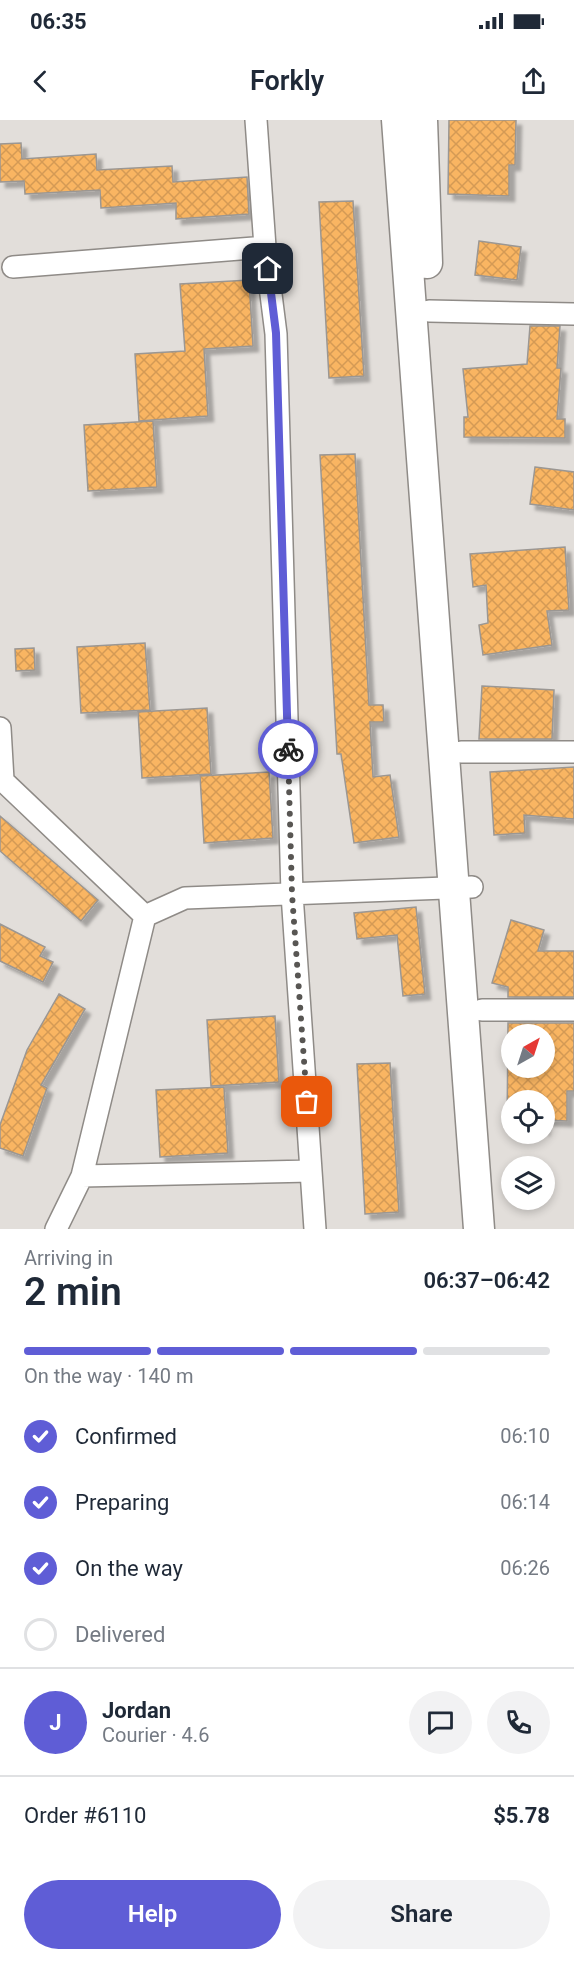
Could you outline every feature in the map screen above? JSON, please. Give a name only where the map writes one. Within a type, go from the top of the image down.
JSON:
[{"type":"street","points":[[256,120],[265,247],[276,333],[292,894],[315,1229]]},
{"type":"street","points":[[397,120],[463,888],[482,1010],[500,1229]]},
{"type":"street","points":[[422,120],[429,311],[461,752],[463,888],[479,1229]]},
{"type":"street","points":[[13,267],[265,247]]},
{"type":"street","points":[[429,311],[574,314]]},
{"type":"street","points":[[0,728],[1,779],[146,916]]},
{"type":"street","points":[[461,752],[574,752]]},
{"type":"street","points":[[146,916],[185,898],[463,888]]},
{"type":"street","points":[[56,1229],[82,1176],[146,916]]},
{"type":"street","points":[[482,1010],[574,1010]]},
{"type":"street","points":[[82,1176],[311,1171]]},
{"type":"building","points":[[449,120],[516,120],[515,165],[509,165],[509,196],[448,194]]},
{"type":"building","points":[[21,143],[22,159],[96,154],[97,170],[172,166],[173,182],[247,177],[249,214],[176,219],[176,203],[101,208],[100,190],[25,194],[24,181],[0,182],[0,144]]},
{"type":"building","points":[[353,201],[364,376],[329,378],[319,202]]},
{"type":"building","points":[[479,241],[521,247],[517,280],[475,275]]},
{"type":"building","points":[[249,280],[253,346],[204,349],[208,416],[139,421],[135,354],[185,351],[180,284]]},
{"type":"building","points":[[530,326],[560,326],[557,368],[561,368],[557,419],[565,419],[565,438],[464,437],[464,417],[468,417],[463,369],[527,364]]},
{"type":"building","points":[[153,421],[157,487],[88,491],[84,425]]},
{"type":"building","points":[[355,454],[369,705],[383,705],[384,722],[370,722],[373,777],[390,775],[399,837],[354,843],[341,754],[337,754],[320,455]]},
{"type":"building","points":[[535,467],[574,472],[574,510],[530,504]]},
{"type":"building","points":[[565,547],[569,610],[547,611],[552,645],[483,655],[479,625],[488,623],[486,585],[473,587],[470,554]]},
{"type":"building","points":[[145,643],[150,710],[81,713],[77,647]]},
{"type":"building","points":[[34,648],[35,670],[16,671],[15,649]]},
{"type":"building","points":[[482,686],[554,690],[552,739],[479,739]]},
{"type":"building","points":[[207,708],[211,774],[142,778],[138,712]]},
{"type":"building","points":[[574,767],[574,819],[524,815],[525,833],[494,835],[490,772]]},
{"type":"building","points":[[269,772],[273,838],[204,843],[200,776]]},
{"type":"building","points":[[0,816],[98,900],[81,921],[0,851]]},
{"type":"building","points":[[416,907],[425,994],[403,996],[397,935],[357,939],[354,913]]},
{"type":"building","points":[[511,920],[544,930],[538,951],[574,951],[574,997],[508,997],[508,987],[492,983]]},
{"type":"building","points":[[0,924],[45,947],[40,956],[53,962],[43,982],[0,961]]},
{"type":"building","points":[[59,994],[85,1009],[41,1085],[47,1088],[23,1156],[0,1148],[0,1125],[27,1050]]},
{"type":"building","points":[[275,1016],[279,1082],[211,1086],[207,1020]]},
{"type":"building","points":[[508,1023],[574,1023],[574,1091],[567,1091],[567,1121],[555,1120],[555,1090],[507,1090],[507,1078],[555,1078],[555,1024]]},
{"type":"building","points":[[390,1063],[399,1212],[365,1214],[357,1064]]},
{"type":"building","points":[[224,1087],[228,1153],[160,1157],[156,1090]]},
{"type":"way so far","points":[[288,749],[292,894],[307,1102]]},
{"type":"route","points":[[268,269],[276,333],[288,749]]}]
